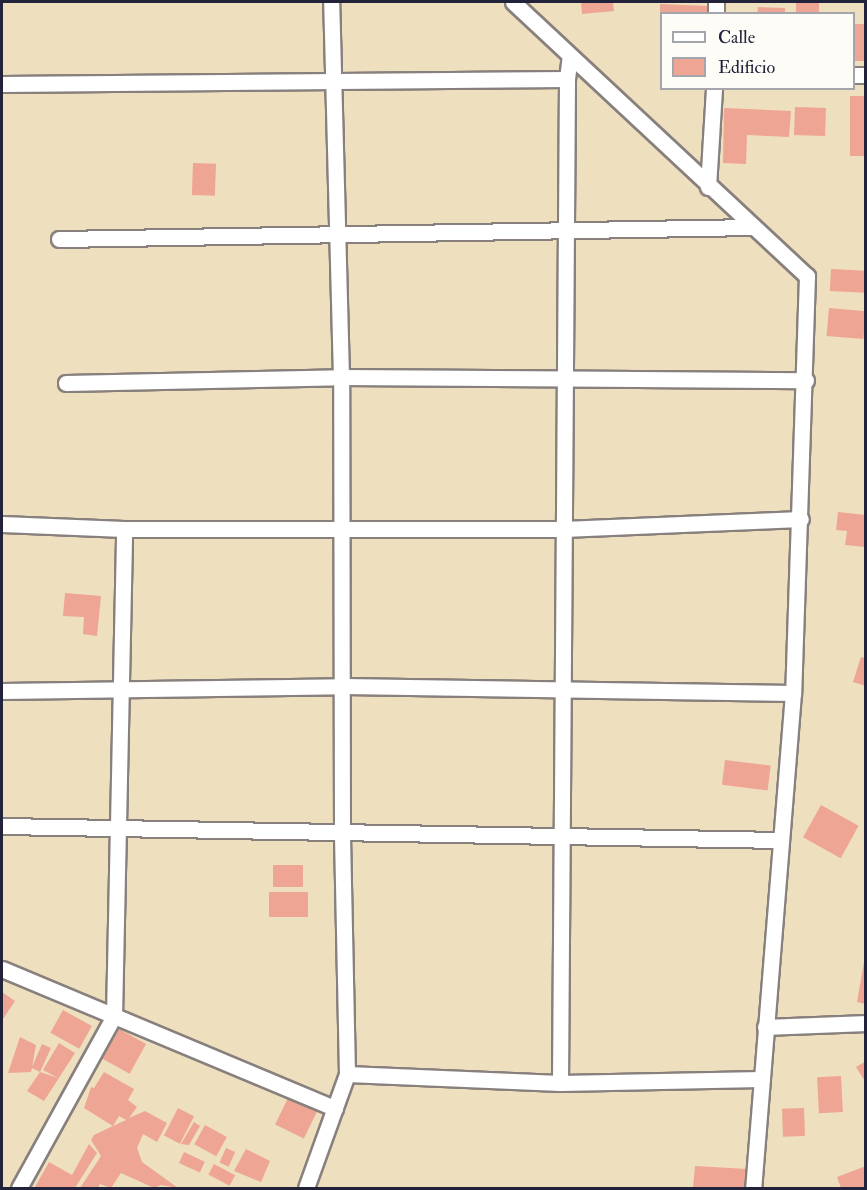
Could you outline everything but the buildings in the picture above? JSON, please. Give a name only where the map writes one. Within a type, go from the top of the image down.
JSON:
[{"type":"street","points":[[306,1188],[347,1074],[342,834],[344,686],[340,377],[334,233],[331,2]]},
{"type":"street","points":[[513,2],[708,187],[807,276],[806,380],[793,693],[779,840],[753,1188]]},
{"type":"street","points":[[560,1083],[564,377],[567,79],[570,56]]},
{"type":"street","points":[[2,84],[332,79],[567,79]]},
{"type":"street","points":[[708,187],[714,90]]},
{"type":"street","points":[[59,239],[753,227]]},
{"type":"street","points":[[66,383],[340,377],[806,380]]},
{"type":"street","points":[[2,524],[124,529],[563,529],[801,519]]},
{"type":"street","points":[[19,1188],[114,1016],[115,829],[124,529]]},
{"type":"street","points":[[2,691],[344,686],[793,693]]},
{"type":"street","points":[[2,826],[562,838],[779,840]]},
{"type":"street","points":[[2,969],[335,1108]]},
{"type":"street","points":[[765,1027],[866,1023]]},
{"type":"street","points":[[347,1074],[560,1083],[762,1079]]}]
